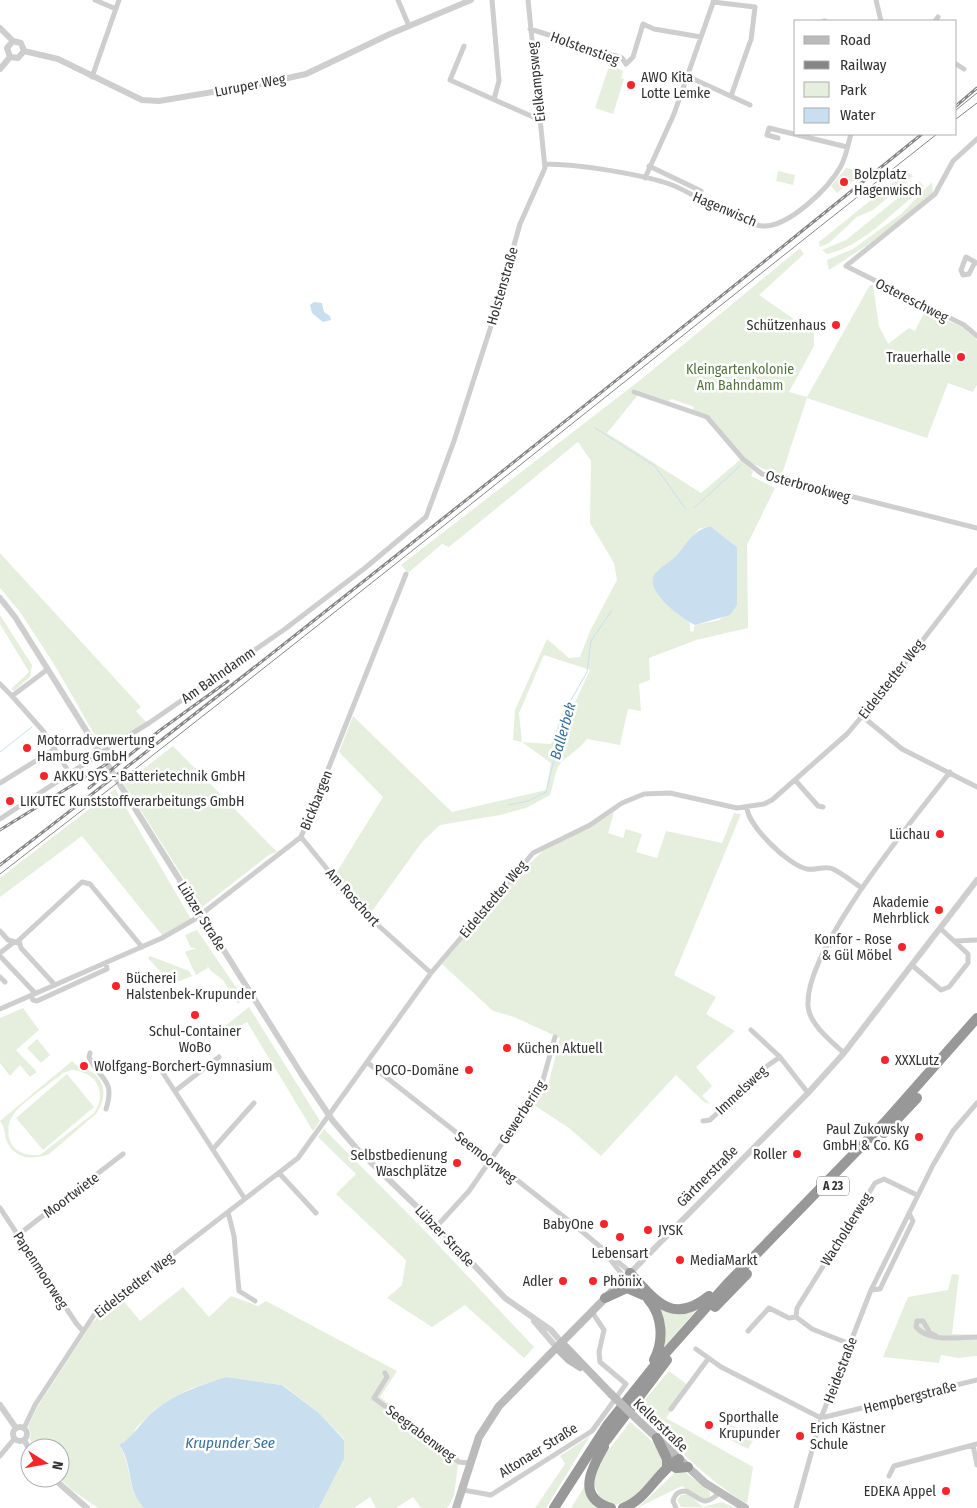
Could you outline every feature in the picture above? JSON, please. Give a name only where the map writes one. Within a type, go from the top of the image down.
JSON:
[{"type":"highway","name":"A 23","points":[[554,1508],[603,1432],[645,1376],[727,1284],[885,1122],[977,1018]]},
{"type":"highway","name":"A 23","points":[[562,1508],[614,1428],[692,1333],[895,1122],[977,1029]]},
{"type":"highway","points":[[628,1275],[654,1299],[673,1309],[694,1306],[727,1284]]},
{"type":"highway","points":[[628,1275],[655,1309],[661,1332],[658,1354],[645,1376]]},
{"type":"highway","points":[[605,1298],[627,1288],[643,1295]]},
{"type":"highway","points":[[611,1508],[594,1497],[589,1481],[590,1472],[614,1428]]},
{"type":"highway","points":[[657,1438],[667,1459],[674,1465],[688,1468]]},
{"type":"highway","points":[[623,1508],[638,1500],[674,1465]]},
{"type":"highway","points":[[632,1508],[674,1465]]},
{"type":"main road","name":"Gärtnerstraße","points":[[463,1490],[469,1463],[479,1437],[499,1406],[628,1275]]},
{"type":"main road","name":"Kellerstraße","points":[[559,1345],[657,1438],[674,1465]]},
{"type":"main road","name":"Kellerstraße","points":[[688,1468],[719,1492],[744,1508]]},
{"type":"main road","points":[[456,1508],[463,1490]]},
{"type":"street","points":[[95,0],[116,9]]},
{"type":"street","points":[[92,77],[119,0]]},
{"type":"street","points":[[398,0],[409,26]]},
{"type":"street","name":"Luruper Weg","points":[[24,51],[52,56],[92,77],[148,101],[224,90],[306,74],[409,26],[471,0]]},
{"type":"street","points":[[492,0],[499,81],[494,99]]},
{"type":"street","name":"Eielkampsweg","points":[[528,0],[545,164]]},
{"type":"street","points":[[876,0],[881,20]]},
{"type":"street","points":[[545,164],[645,178],[674,114],[714,1],[755,7],[751,41],[731,96]]},
{"type":"street","name":"Holstenstieg","points":[[530,28],[622,58],[626,64],[633,57],[643,24],[654,29],[701,37]]},
{"type":"street","points":[[0,28],[13,41],[22,43],[24,51],[18,58],[10,57]]},
{"type":"street","points":[[10,57],[7,48],[13,41]]},
{"type":"street","points":[[464,46],[450,80],[540,120]]},
{"type":"street","points":[[0,68],[10,57]]},
{"type":"street","points":[[957,65],[964,69]]},
{"type":"street","points":[[687,76],[750,106]]},
{"type":"street","points":[[778,138],[767,135],[769,128],[794,134]]},
{"type":"street","points":[[798,135],[847,147]]},
{"type":"street","name":"Hagenwisch","points":[[645,178],[672,185],[747,222],[761,226],[771,225],[788,218],[824,188],[842,164],[851,135]]},
{"type":"street","name":"Ostereschweg","points":[[977,140],[953,161],[936,194],[846,266],[964,325],[977,336]]},
{"type":"street","name":"Holstenstraße","points":[[426,517],[477,370],[520,224],[544,172],[545,164]]},
{"type":"street","points":[[649,166],[701,191]]},
{"type":"street","name":"Osterbrookweg","points":[[634,392],[707,417],[743,459],[762,474],[977,528]]},
{"type":"street","name":"Am Bahndamm","points":[[0,819],[149,723],[285,629],[366,568],[426,517]]},
{"type":"street","name":"Eidelstedter Weg","points":[[24,1428],[35,1404],[82,1330],[100,1310],[298,1158],[432,973],[533,853],[590,825],[634,797],[662,792],[727,806],[747,807],[772,800],[843,738],[977,570]]},
{"type":"street","name":"Bickbargen","points":[[0,1009],[106,963],[201,915],[301,837],[406,574]]},
{"type":"street","name":"Lübzer Straße","points":[[0,598],[48,670],[329,1115],[357,1149],[437,1226],[505,1298],[551,1330],[559,1345]]},
{"type":"street","points":[[12,696],[48,670]]},
{"type":"street","points":[[0,684],[44,732],[70,774]]},
{"type":"street","points":[[862,716],[904,750],[977,787]]},
{"type":"street","points":[[0,783],[55,749]]},
{"type":"street","points":[[844,1053],[814,1022],[808,1008],[808,993],[826,946],[862,888],[950,772]]},
{"type":"street","points":[[795,780],[818,806],[824,807]]},
{"type":"street","points":[[747,807],[748,816],[782,854],[805,869],[831,868],[862,888]]},
{"type":"street","name":"Am Roschort","points":[[301,837],[360,908],[432,973]]},
{"type":"street","name":"Gärtnerstraße","points":[[628,1275],[808,1093],[844,1053],[913,966],[977,880]]},
{"type":"street","points":[[33,994],[0,955],[80,883],[85,881],[90,884],[142,946]]},
{"type":"street","points":[[913,966],[938,988],[946,990],[969,960],[968,954],[941,929]]},
{"type":"street","points":[[0,931],[8,940],[16,942],[55,985]]},
{"type":"street","points":[[955,941],[977,940]]},
{"type":"street","name":"Bickbargen","points":[[33,994],[33,1000],[37,1000],[107,969],[106,963]]},
{"type":"street","points":[[0,977],[5,982]]},
{"type":"street","name":"Immelsweg","points":[[751,1030],[780,1057],[808,1093]]},
{"type":"street","name":"Gewerbering","points":[[437,1226],[465,1197],[541,1087],[555,1037]]},
{"type":"street","points":[[90,1053],[91,1062],[108,1084],[110,1094],[106,1109]]},
{"type":"street","points":[[175,1091],[220,1057]]},
{"type":"street","name":"Immelsweg","points":[[703,1121],[710,1120],[767,1066],[780,1057]]},
{"type":"street","name":"Seemoorweg","points":[[368,1063],[604,1251],[628,1275]]},
{"type":"street","points":[[161,1070],[245,1199]]},
{"type":"street","points":[[213,1149],[254,1103]]},
{"type":"street","name":"Heidestraße","points":[[796,1508],[821,1418],[871,1290],[880,1289],[913,1221],[909,1213],[917,1195],[945,1143],[977,1103]]},
{"type":"street","name":"Moortwiete","points":[[18,1235],[123,1154]]},
{"type":"street","points":[[279,1173],[316,1213]]},
{"type":"street","name":"Wacholderweg","points":[[796,1317],[797,1308],[875,1182],[884,1179],[917,1195]]},
{"type":"street","name":"Papenmoorweg","points":[[0,1208],[82,1330]]},
{"type":"street","points":[[228,1212],[234,1236],[239,1291],[255,1301]]},
{"type":"street","points":[[748,1331],[769,1308],[790,1318],[796,1317],[812,1329],[850,1344]]},
{"type":"street","name":"Altonaer Straße","points":[[463,1490],[491,1495],[592,1431],[606,1413],[626,1384],[600,1362],[599,1352],[604,1330],[592,1312]]},
{"type":"street","points":[[936,1336],[943,1338],[977,1337]]},
{"type":"street","points":[[696,1349],[708,1359],[821,1418]]},
{"type":"street","points":[[671,1409],[708,1359]]},
{"type":"street","name":"Seegrabenweg","points":[[385,1373],[387,1377],[374,1398],[459,1462],[469,1463]]},
{"type":"street","name":"Hempbergstraße","points":[[821,1418],[977,1380]]},
{"type":"street","points":[[0,1405],[16,1428]]},
{"type":"street","points":[[16,1428],[24,1428],[27,1433],[25,1438]]},
{"type":"street","points":[[16,1428],[12,1433],[14,1439],[20,1441]]},
{"type":"street","points":[[0,1456],[14,1439]]},
{"type":"street","points":[[888,1476],[894,1466],[975,1444],[977,1465]]},
{"type":"street","points":[[64,1488],[87,1508]]},
{"type":"street","points":[[676,1508],[673,1501],[675,1495],[680,1491],[686,1491],[700,1502],[706,1504],[712,1501],[719,1492]]},
{"type":"green space","points":[[617,68],[623,71],[621,78],[624,79],[613,114],[595,108],[608,69]]},
{"type":"green space","name":"Bolzplatz Hagenwisch","points":[[846,168],[851,169],[858,177],[837,193],[831,186]]},
{"type":"green space","points":[[778,171],[795,175],[793,185],[776,181]]},
{"type":"green space","points":[[907,171],[913,176],[873,210],[857,217],[829,243],[820,247],[819,242]]},
{"type":"green space","points":[[919,181],[924,186],[919,192],[865,236],[840,250],[827,254],[822,250],[846,240]]},
{"type":"green space","points":[[932,182],[933,194],[866,246],[829,270],[827,260],[853,249],[901,214]]},
{"type":"green space","name":"Kleingartenkolonie Am Bahndamm","points":[[800,248],[804,254],[759,295],[814,333],[814,346],[789,392],[807,397],[870,285],[873,285],[879,326],[888,344],[909,328],[915,331],[925,311],[962,327],[977,340],[977,385],[973,392],[948,383],[927,438],[807,398],[781,477],[749,462],[709,415],[693,410],[694,407],[672,399],[668,401],[641,392],[607,433],[701,493],[741,459],[753,471],[751,476],[775,488],[747,545],[748,628],[696,640],[649,658],[650,680],[639,684],[641,711],[628,709],[620,745],[587,739],[558,767],[550,795],[526,808],[500,815],[440,825],[422,842],[370,914],[335,875],[383,797],[339,752],[353,716],[452,812],[546,790],[551,763],[522,742],[513,740],[515,710],[547,639],[569,658],[580,657],[590,631],[617,580],[614,563],[590,523],[591,461],[578,442],[449,547],[442,544],[408,573],[401,565],[644,377]],"holes":[[[710,526],[737,547],[737,605],[719,620],[695,625],[693,632],[690,631],[690,623],[669,607],[657,571],[672,561],[699,529]],[[544,655],[590,670],[572,709],[565,707],[551,744],[522,742],[519,713]]]},
{"type":"green space","points":[[0,553],[141,707],[136,711],[146,722],[102,748],[54,664],[20,612],[0,588]]},
{"type":"green space","points":[[0,615],[32,665],[30,677],[14,691],[11,689],[29,672],[0,624]]},
{"type":"green space","points":[[173,746],[277,852],[269,855],[202,907],[124,784]]},
{"type":"green space","points":[[115,789],[191,919],[162,935],[82,836],[0,897],[0,878]]},
{"type":"green space","points":[[614,812],[608,833],[623,838],[626,829],[642,834],[636,852],[657,858],[666,831],[722,843],[734,813],[741,814],[674,975],[716,997],[706,1014],[735,1031],[696,1067],[712,1086],[702,1096],[710,1104],[704,1102],[676,1075],[601,1156],[569,1128],[534,1105],[548,1086],[560,1038],[514,1017],[493,1011],[442,964],[520,872],[542,852]]},
{"type":"green space","points":[[197,930],[244,999],[238,1004],[223,980],[210,970],[206,963],[208,968],[196,975],[185,952],[197,948],[191,948],[185,935]]},
{"type":"green space","points":[[150,956],[189,971],[192,976],[172,984],[148,958]]},
{"type":"green space","points":[[249,1007],[320,1121],[313,1131],[247,1022],[228,1033],[224,1027]]},
{"type":"green space","points":[[23,1008],[39,1030],[16,1050],[37,1072],[30,1077],[20,1065],[10,1076],[0,1063],[0,1018]]},
{"type":"green space","points":[[37,1039],[50,1055],[41,1063],[27,1048]]},
{"type":"green space","points":[[72,1061],[97,1076],[102,1086],[102,1103],[96,1114],[49,1154],[30,1157],[18,1154],[9,1145],[4,1127],[0,1121]],"holes":[[[72,1070],[93,1079],[100,1091],[100,1098],[94,1113],[40,1155],[24,1154],[15,1148],[10,1142],[8,1130],[11,1118],[17,1110],[63,1073]]]},
{"type":"green space","points":[[67,1074],[94,1107],[43,1150],[16,1118]]},
{"type":"green space","points":[[324,1129],[428,1234],[534,1347],[524,1358],[465,1305],[432,1327],[387,1298],[402,1285],[406,1260],[336,1194],[356,1174],[318,1137]]},
{"type":"green space","points":[[952,1274],[959,1275],[952,1334],[977,1335],[977,1356],[958,1358],[941,1355],[939,1363],[883,1357],[908,1297],[948,1290]]},
{"type":"green space","points":[[183,1287],[209,1317],[231,1296],[258,1306],[266,1301],[397,1371],[380,1397],[459,1457],[454,1496],[447,1508],[421,1508],[413,1497],[396,1508],[376,1508],[370,1497],[354,1508],[319,1508],[344,1459],[344,1439],[319,1413],[283,1385],[226,1377],[192,1388],[169,1400],[154,1410],[136,1428],[131,1438],[119,1445],[126,1460],[134,1493],[144,1508],[98,1508],[70,1488],[70,1438],[30,1438],[28,1426],[38,1406],[92,1323],[104,1311],[123,1300],[140,1321]]},
{"type":"green space","points":[[656,1303],[698,1308],[663,1348]]},
{"type":"green space","points":[[669,1371],[689,1386],[666,1418],[753,1467],[747,1504],[703,1472],[637,1409]]},
{"type":"green space","points":[[630,1422],[656,1446],[662,1457],[663,1464],[636,1497],[616,1505],[600,1498],[593,1482],[598,1464]]},
{"type":"green space","points":[[730,1424],[755,1437],[748,1449],[723,1436]]},
{"type":"green space","points":[[590,1436],[546,1508],[535,1508],[565,1464],[560,1456]]},
{"type":"green space","points":[[677,1471],[685,1472],[710,1492],[710,1498],[704,1501],[682,1486],[637,1508]]},
{"type":"green space","points":[[586,1484],[601,1508],[571,1508]]},
{"type":"green space","points":[[688,1494],[703,1507],[722,1502],[735,1508],[681,1507],[677,1500],[681,1495]]},
{"type":"water","points":[[314,302],[322,303],[324,312],[330,316],[331,320],[323,322],[312,313],[310,305]]},
{"type":"water","points":[[710,526],[737,547],[737,605],[730,615],[695,625],[674,611],[660,597],[653,582],[654,575],[674,558],[691,538],[704,528]]},
{"type":"water","name":"Krupunder See","points":[[226,1377],[282,1385],[319,1413],[344,1440],[344,1459],[319,1508],[144,1508],[138,1500],[134,1492],[127,1460],[119,1445],[129,1438],[150,1414],[163,1404],[189,1390]]},
{"type":"waterway","points":[[595,428],[655,466],[685,508]]},
{"type":"waterway","points":[[694,508],[741,465]]},
{"type":"waterway","name":"Ballerbek","points":[[509,805],[528,801],[546,792],[567,707],[587,672],[591,641],[612,610]]},
{"type":"waterway","points":[[0,752],[32,727]]},
{"type":"tram line","points":[[957,109],[977,93]]},
{"type":"tram line","points":[[957,118],[977,103]]},
{"type":"tram line","points":[[0,874],[353,598],[936,135]]},
{"type":"railway","points":[[957,105],[977,88]]},
{"type":"railway","points":[[0,865],[463,502],[921,135]]},
{"type":"railway","points":[[89,788],[159,731],[228,681]]},
{"type":"railway","points":[[0,830],[121,755]]},
{"type":"place","name":"AWO Kita Lotte Lemke","points":[[631,85]]},
{"type":"place","name":"Bolzplatz Hagenwisch","points":[[844,182]]},
{"type":"place","name":"Schützenhaus","points":[[836,325]]},
{"type":"place","name":"Trauerhalle","points":[[961,357]]},
{"type":"place","name":"Motorradverwertung Hamburg GmbH","points":[[27,748]]},
{"type":"place","name":"AKKU SYS - Batterietechnik GmbH","points":[[44,776]]},
{"type":"place","name":"LIKUTEC Kunststoffverarbeitungs GmbH","points":[[10,801]]},
{"type":"place","name":"Lüchau","points":[[940,834]]},
{"type":"place","name":"Akademie Mehrblick","points":[[939,910]]},
{"type":"place","name":"Konfor - Rose & Gül Möbel","points":[[902,947]]},
{"type":"place","name":"Bücherei Halstenbek-Krupunder","points":[[116,986]]},
{"type":"place","name":"Schul-Container WoBo","points":[[195,1015]]},
{"type":"place","name":"Küchen Aktuell","points":[[507,1048]]},
{"type":"place","name":"XXXLutz","points":[[885,1060]]},
{"type":"place","name":"Wolfgang-Borchert-Gymnasium","points":[[84,1066]]},
{"type":"place","name":"POCO-Domäne","points":[[469,1070]]},
{"type":"place","name":"Paul Zukowsky GmbH & Co. KG","points":[[919,1137]]},
{"type":"place","name":"Roller","points":[[797,1154]]},
{"type":"place","name":"Selbstbedienung Waschplätze","points":[[457,1163]]},
{"type":"place","name":"BabyOne","points":[[604,1224]]},
{"type":"place","name":"JYSK","points":[[648,1230]]},
{"type":"place","name":"Lebensart","points":[[620,1237]]},
{"type":"place","name":"MediaMarkt","points":[[680,1260]]},
{"type":"place","name":"Adler","points":[[563,1281]]},
{"type":"place","name":"Phönix","points":[[593,1281]]},
{"type":"place","name":"Sporthalle Krupunder","points":[[709,1425]]},
{"type":"place","name":"Erich Kästner Schule","points":[[800,1436]]},
{"type":"place","name":"EDEKA Appel","points":[[946,1491]]}]
